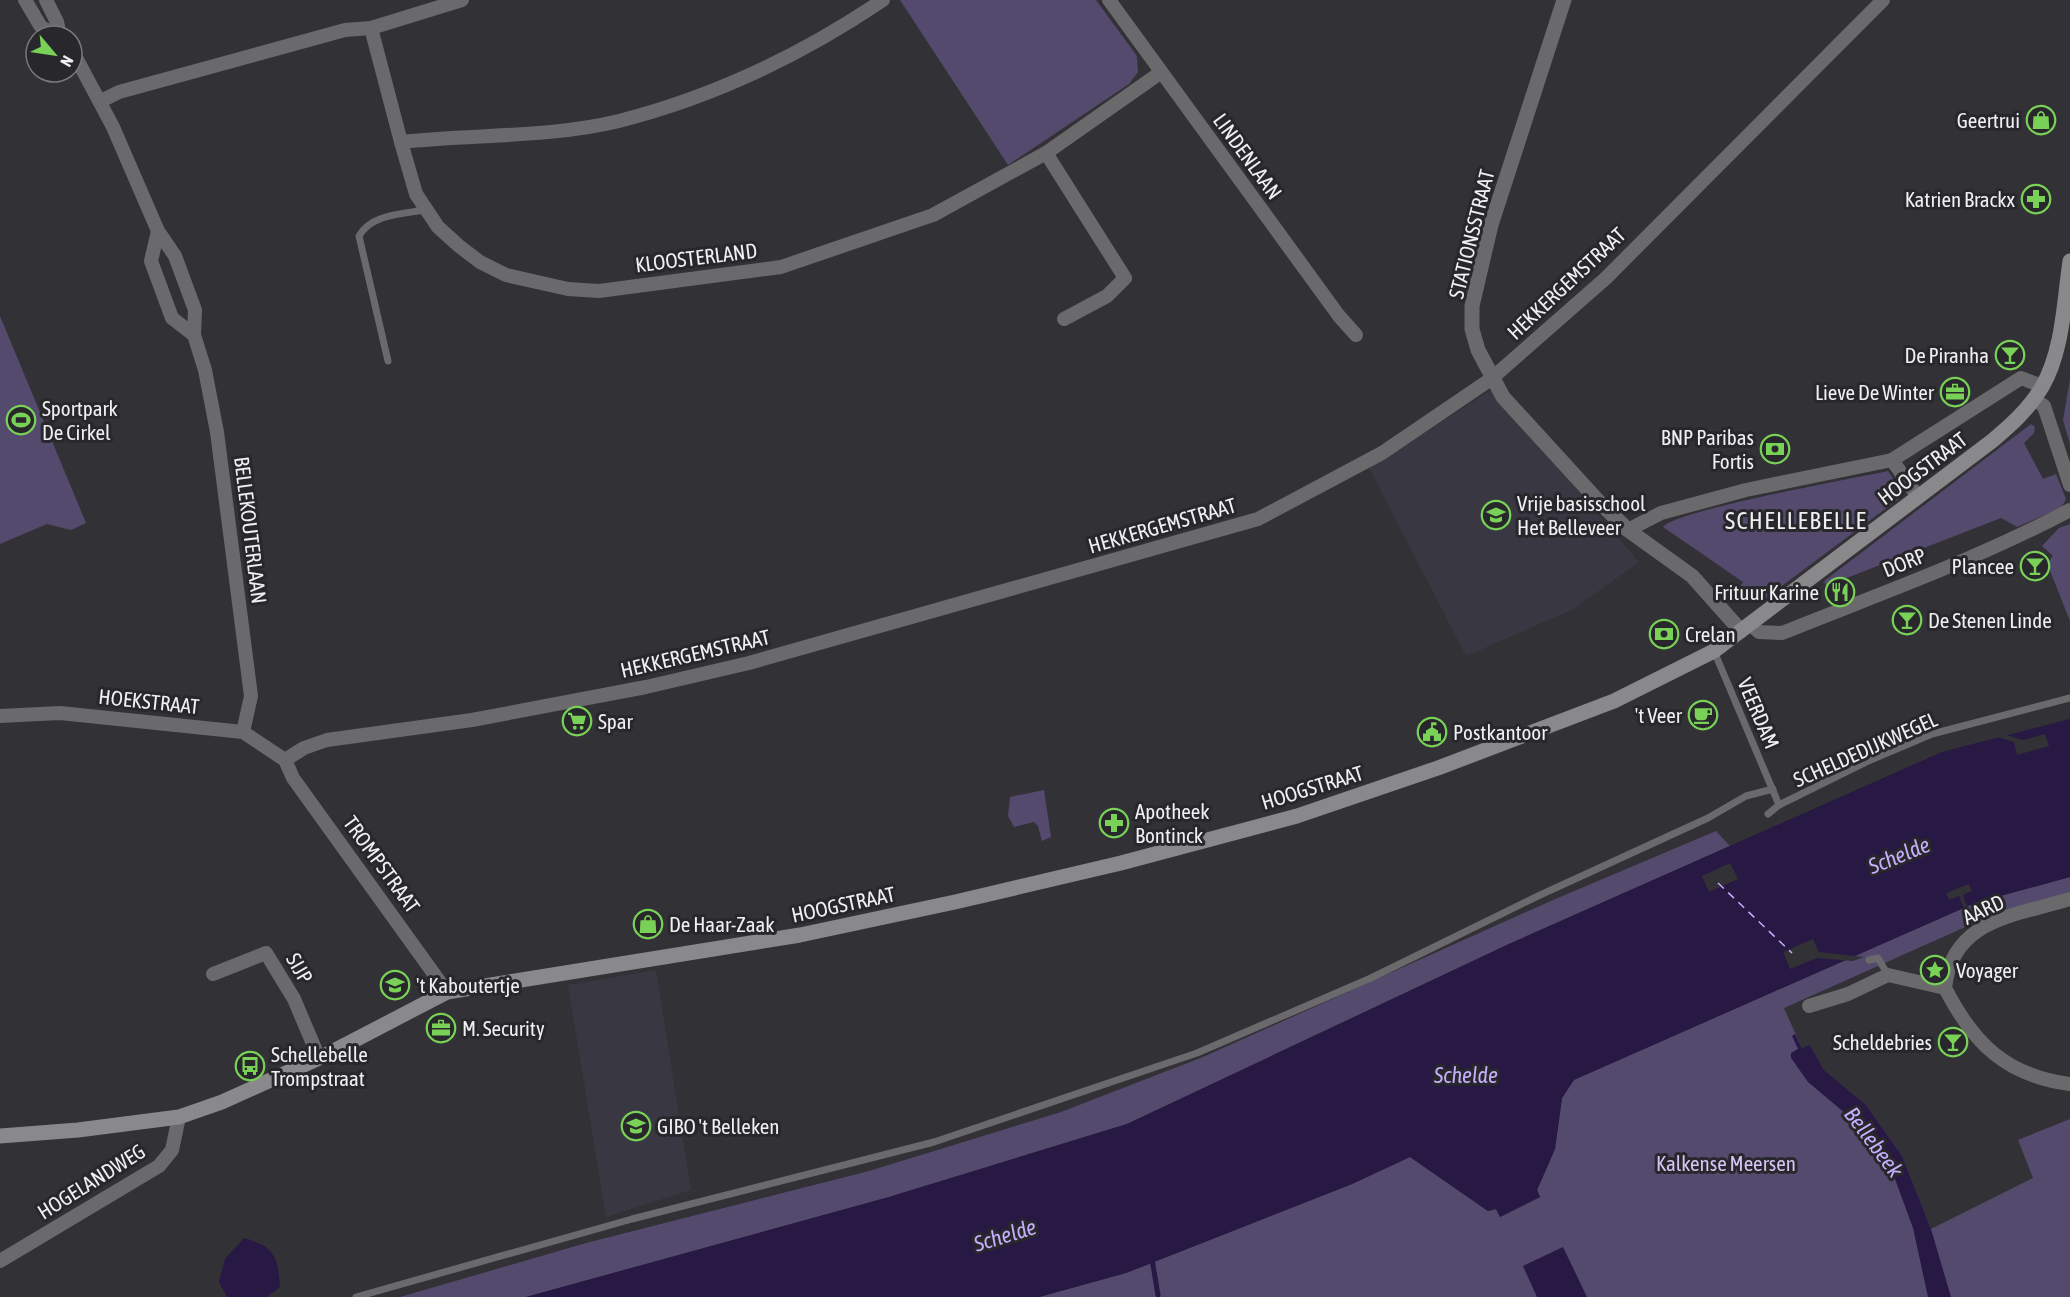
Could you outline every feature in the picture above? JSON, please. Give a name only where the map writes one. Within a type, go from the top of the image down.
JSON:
[{"type":"main road","name":"HOOGSTRAAT","points":[[0,1136],[78,1130],[179,1117],[222,1102],[318,1058],[447,992],[811,932],[1121,863],[1296,816],[1525,737],[1614,701],[1713,651],[1746,628],[1992,441],[2019,417],[2038,393],[2051,369],[2070,261]]},
{"type":"street","points":[[25,0],[39,24]]},
{"type":"street","points":[[46,0],[57,24]]},
{"type":"street","points":[[101,101],[119,92],[334,33],[371,28],[462,0]]},
{"type":"street","points":[[402,142],[550,130],[618,121],[743,79],[806,48],[883,0]]},
{"type":"street","name":"LINDENLAAN","points":[[1109,0],[1339,316],[1356,335]]},
{"type":"street","name":"STATIONSSTRAAT","points":[[1564,0],[1491,225],[1472,306],[1472,329],[1491,378],[1503,397],[1628,530],[1692,576],[1746,628]]},
{"type":"street","name":"HEKKERGEMSTRAAT","points":[[285,760],[304,748],[327,740],[472,720],[645,687],[749,663],[1258,519],[1382,453],[1491,378],[1599,285],[1883,0]]},
{"type":"street","name":"KLOOSTERLAND","points":[[371,28],[416,194],[438,227],[480,262],[506,274],[547,285],[600,291],[781,267],[933,215],[1046,153],[1160,73]]},
{"type":"street","name":"BELLEKOUTERLAAN","points":[[84,71],[101,101],[158,231],[175,256],[195,310],[194,335],[206,370],[218,432],[249,684],[250,696],[243,732]]},
{"type":"street","points":[[1046,153],[1125,278],[1107,296],[1064,319]]},
{"type":"street","points":[[158,231],[151,261],[172,318],[194,335]]},
{"type":"street","points":[[1628,530],[1661,513],[1746,490],[1892,460],[2021,378],[2038,393],[2044,406],[2070,485]]},
{"type":"street","points":[[1892,460],[1918,497]]},
{"type":"street","name":"DORP","points":[[1746,628],[1758,632],[1782,633],[1929,575],[2030,531],[2070,510]]},
{"type":"street","name":"HOEKSTRAAT","points":[[0,716],[60,713],[243,732],[285,760]]},
{"type":"street","name":"TROMPSTRAAT","points":[[285,760],[293,778],[447,992]]},
{"type":"street","name":"AARD","points":[[1945,988],[1951,958],[1961,944],[1975,931],[2070,899]]},
{"type":"street","name":"SIJP","points":[[213,975],[267,953],[294,999],[318,1058]]},
{"type":"street","points":[[1809,1006],[1848,994],[1888,975],[1945,988],[1967,1028],[2005,1063],[2028,1075],[2070,1084]]},
{"type":"street","name":"HOGELANDWEG","points":[[0,1261],[159,1166],[172,1150],[179,1117]]},
{"type":"lane","points":[[388,361],[359,236],[365,225],[374,220],[425,210]]},
{"type":"lane","name":"VEERDAM","points":[[1713,651],[1779,805]]},
{"type":"lane","name":"SCHELDEDIJKWEGEL","points":[[1768,814],[1779,805],[1866,762],[1932,734],[2070,698]]},
{"type":"lane","points":[[356,1297],[632,1219],[934,1142],[1197,1053],[1371,978],[1538,896],[1708,818],[1746,796],[1773,789]]},
{"type":"lane","points":[[1869,960],[1878,958],[1888,975]]},
{"type":"shaded area","name":"Vrije basisschool Het Belleveer","points":[[1491,390],[1639,562],[1574,609],[1466,656],[1369,468]]},
{"type":"shaded area","name":"GIBO 't Belleken","points":[[656,970],[691,1190],[606,1217],[568,985]]},
{"type":"green space","points":[[900,0],[1096,0],[1137,56],[1138,72],[1129,84],[1008,165]]},
{"type":"green space","name":"Sportpark De Cirkel","points":[[0,316],[86,523],[71,530],[47,524],[0,544]]},
{"type":"green space","points":[[2070,379],[2070,444],[2063,420]]},
{"type":"green space","points":[[2031,424],[2035,427],[2034,433],[2024,443],[2043,479],[2056,474],[2066,499],[2061,508],[2017,527],[2001,518],[1826,586],[1824,581]]},
{"type":"green space","points":[[1888,471],[1904,495],[1763,600],[1749,601],[1736,594],[1743,582],[1663,527],[1675,520],[1731,504]]},
{"type":"green space","points":[[2070,524],[2070,621],[2047,563],[2053,556],[2042,546],[2059,528]]},
{"type":"green space","points":[[1044,790],[1051,837],[1042,841],[1038,826],[1034,822],[1014,827],[1008,816],[1010,797]]},
{"type":"green space","points":[[1716,831],[1730,846],[1509,944],[1127,1124],[889,1197],[526,1297],[400,1297],[586,1243],[869,1171],[1061,1112],[1203,1057],[1553,900]]},
{"type":"green space","name":"Kalkense Meersen","points":[[2070,877],[2070,892],[1972,924],[1784,1008],[1802,1048],[1810,1045],[1824,1070],[1866,1105],[1902,1156],[1931,1229],[2033,1178],[2018,1140],[2070,1119],[2070,1297],[1039,1297],[1126,1273],[1352,1184],[1410,1157],[1488,1211],[1496,1209],[1500,1217],[1540,1197],[1537,1190],[1555,1149],[1562,1098],[1573,1080],[1975,903]]},
{"type":"water","name":"Schelde","points":[[2070,719],[2070,877],[1975,903],[1574,1080],[1562,1098],[1555,1149],[1537,1190],[1540,1197],[1500,1217],[1496,1209],[1488,1211],[1410,1157],[1352,1184],[1126,1273],[1039,1297],[526,1297],[889,1197],[1127,1124],[1509,944],[1942,752]]},
{"type":"water","name":"Bellebeek","points":[[1795,1034],[1802,1048],[1810,1045],[1824,1070],[1866,1105],[1902,1156],[1931,1229],[1951,1297],[1928,1297],[1913,1228],[1892,1171],[1852,1119],[1808,1082],[1791,1058],[1791,1053],[1798,1049],[1792,1036]]},
{"type":"water","points":[[244,1238],[268,1249],[275,1260],[280,1287],[267,1297],[227,1297],[219,1282],[225,1259]]},
{"type":"water","points":[[1563,1247],[1587,1297],[1537,1297],[1523,1266]]},
{"type":"pier","points":[[2002,734],[2023,740],[2045,734],[2049,746],[2017,755],[2014,742],[1993,736]]},
{"type":"pier","points":[[1730,863],[1738,879],[1709,892],[1702,876]]},
{"type":"pier","points":[[1969,884],[1972,891],[1963,895],[1968,910],[1965,911],[1959,896],[1949,900],[1946,893]]},
{"type":"pier","points":[[1813,939],[1819,952],[1864,957],[1853,961],[1817,958],[1790,969],[1783,952]]},
{"type":"waterway","points":[[1152,1259],[1158,1295]]},
{"type":"ferry route","points":[[1718,883],[1792,953]]},
{"type":"place","name":"Geertrui","points":[[2041,120]]},
{"type":"place","name":"Katrien Brackx","points":[[2036,199]]},
{"type":"place","name":"De Piranha","points":[[2010,355]]},
{"type":"place","name":"Lieve De Winter","points":[[1955,392]]},
{"type":"place","name":"Sportpark De Cirkel","points":[[21,420]]},
{"type":"place","name":"BNP Paribas Fortis","points":[[1775,449]]},
{"type":"place","name":"Vrije basisschool Het Belleveer","points":[[1496,515]]},
{"type":"place","name":"Plancee","points":[[2035,566]]},
{"type":"place","name":"Frituur Karine","points":[[1840,592]]},
{"type":"place","name":"De Stenen Linde","points":[[1907,620]]},
{"type":"place","name":"Crelan","points":[[1664,634]]},
{"type":"place","name":"'t Veer","points":[[1703,715]]},
{"type":"place","name":"Spar","points":[[577,721]]},
{"type":"place","name":"Postkantoor","points":[[1432,732]]},
{"type":"place","name":"Apotheek Bontinck","points":[[1114,823]]},
{"type":"place","name":"De Haar-Zaak","points":[[648,924]]},
{"type":"place","name":"Voyager","points":[[1935,970]]},
{"type":"place","name":"'t Kaboutertje","points":[[395,985]]},
{"type":"place","name":"M. Security","points":[[441,1028]]},
{"type":"place","name":"Scheldebries","points":[[1953,1042]]},
{"type":"place","name":"Schellebelle Trompstraat","points":[[250,1066]]},
{"type":"place","name":"GIBO 't Belleken","points":[[636,1126]]},
{"type":"district","name":"SCHELLEBELLE","points":[[1796,520]]}]
